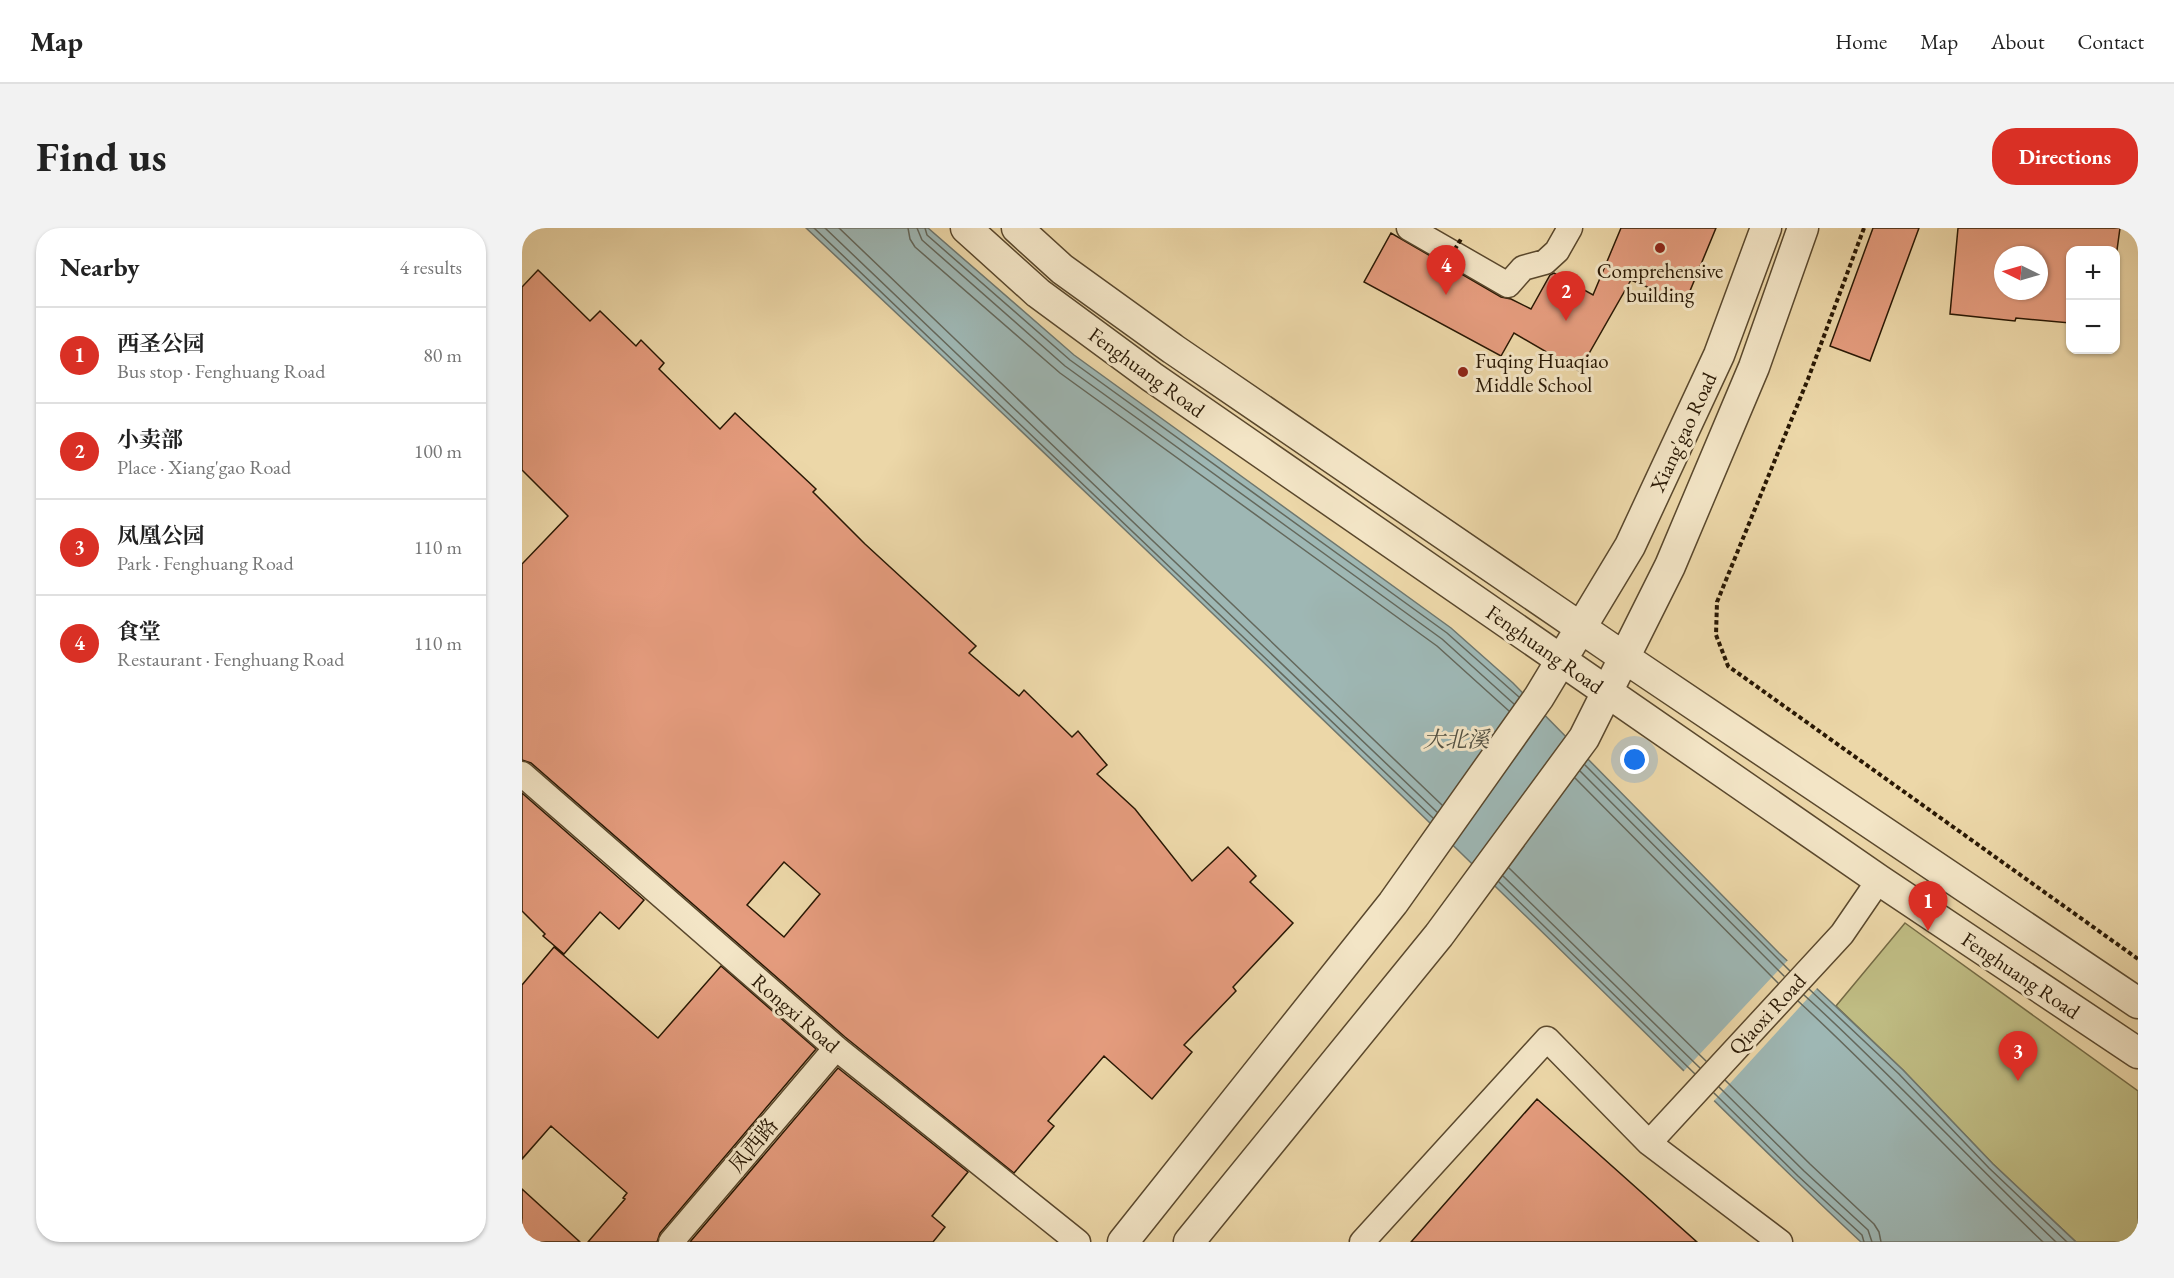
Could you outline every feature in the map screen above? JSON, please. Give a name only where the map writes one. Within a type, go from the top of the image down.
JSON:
[{"type":"street","name":"Fenghuang Road","points":[[966,228],[1038,293],[1152,377],[1880,880],[2138,1053]]},
{"type":"street","name":"Fenghuang Road","points":[[1017,228],[1062,269],[1173,349],[1625,658],[2138,1003]]},
{"type":"street","points":[[1409,228],[1508,285],[1523,268],[1545,262],[1557,251],[1570,228]]},
{"type":"street","name":"Xiang'gao Road","points":[[1123,1242],[1393,903],[1539,697],[1630,546],[1719,356],[1766,228]]},
{"type":"street","points":[[1189,1242],[1439,935],[1584,738],[1670,566],[1754,367],[1803,228]]},
{"type":"street","name":"Rongxi Road","points":[[522,774],[836,1048],[1078,1242]]},
{"type":"street","name":"Qiaoxi Road","points":[[1654,1136],[1842,934],[1880,880]]},
{"type":"street","points":[[1362,1242],[1547,1040],[1654,1136],[1780,1242]]},
{"type":"street","name":"凤西路","points":[[671,1242],[836,1048]]},
{"type":"path","points":[[1864,228],[1808,378],[1717,602],[1716,635],[1728,666],[2138,959]]},
{"type":"path","points":[[1443,269],[1461,239]]},
{"type":"shaded area","points":[[1905,923],[2138,1091],[2138,1242],[2076,1242],[1993,1164],[1903,1070],[1836,1006]]},
{"type":"water","name":"大北溪","points":[[806,228],[928,228],[1074,355],[1451,628],[1513,683],[1779,953],[1903,1070],[1993,1164],[2076,1242],[1861,1242],[1289,687]]},
{"type":"pier","points":[[1789,959],[1819,986],[1712,1103],[1682,1073]]},
{"type":"building","points":[[1621,228],[1716,228],[1685,303],[1631,280],[1579,371],[1514,333],[1501,356],[1364,282],[1391,233],[1501,297],[1511,299],[1531,309],[1550,275],[1554,273],[1593,295]]},
{"type":"building","points":[[1873,228],[1919,228],[1870,361],[1830,346]]},
{"type":"building","points":[[1958,228],[2120,228],[2118,246],[2066,246],[2066,323],[2016,318],[2015,321],[1950,314]]},
{"type":"building","points":[[538,270],[590,321],[600,311],[636,346],[641,340],[664,363],[659,369],[720,429],[735,413],[816,489],[813,492],[865,544],[976,646],[969,653],[1019,696],[1024,690],[1072,737],[1078,731],[1107,765],[1097,774],[1135,809],[1192,881],[1228,847],[1256,876],[1250,882],[1293,923],[1233,987],[1236,991],[1184,1045],[1192,1052],[1152,1099],[1104,1056],[1048,1121],[1054,1126],[1014,1173],[845,1037],[531,763],[522,760],[522,564],[568,516],[522,470],[522,287]],"holes":[[[784,862],[820,894],[784,937],[747,905]]]},
{"type":"building","points":[[522,793],[644,900],[619,929],[600,912],[564,954],[543,936],[545,934],[522,911]]},
{"type":"building","points":[[554,947],[658,1038],[721,966],[816,1049],[660,1233],[657,1242],[588,1242],[625,1199],[623,1198],[627,1193],[551,1126],[522,1159],[522,985]]},
{"type":"building","points":[[838,1068],[968,1172],[932,1216],[945,1227],[933,1242],[690,1242]]},
{"type":"building","points":[[1537,1099],[1697,1242],[1411,1242]]},
{"type":"building","points":[[522,1189],[580,1242],[522,1242]]},
{"type":"place","name":"Comprehensive building","points":[[1660,248]]},
{"type":"place","name":"食堂","points":[[1446,295]]},
{"type":"place","name":"小卖部","points":[[1566,321]]},
{"type":"place","name":"Fuqing Huaqiao Middle School","points":[[1463,372]]},
{"type":"place","name":"西圣公园","points":[[1928,931]]},
{"type":"place","name":"凤凰公园","points":[[2018,1081]]}]
